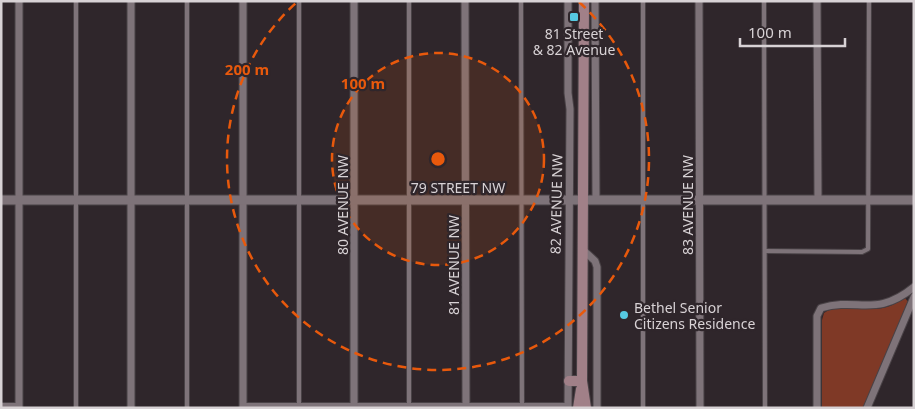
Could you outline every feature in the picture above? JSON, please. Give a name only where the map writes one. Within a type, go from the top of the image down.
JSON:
[{"type":"main road","name":"82 AVENUE NW","points":[[584,1],[582,381],[586,408]]},
{"type":"main road","points":[[569,381],[582,381]]},
{"type":"main road","name":"82 AVENUE NW","points":[[572,407],[582,381]]},
{"type":"street","points":[[19,1],[19,406]]},
{"type":"street","points":[[131,1],[131,408]]},
{"type":"street","points":[[243,1],[243,407]]},
{"type":"street","name":"80 AVENUE NW","points":[[354,1],[354,406]]},
{"type":"street","name":"81 AVENUE NW","points":[[465,1],[466,406]]},
{"type":"street","name":"82 AVENUE NW","points":[[568,1],[569,381],[572,407]]},
{"type":"street","points":[[595,1],[596,200]]},
{"type":"street","name":"83 AVENUE NW","points":[[699,1],[700,408]]},
{"type":"street","points":[[817,1],[818,200]]},
{"type":"street","name":"79 STREET NW","points":[[1,200],[914,200]]},
{"type":"street","name":"82 AVENUE NW","points":[[582,249],[595,261],[597,267],[597,408]]},
{"type":"street","points":[[817,408],[817,316],[821,308],[831,305],[876,306],[890,303],[902,297],[914,287]]},
{"type":"street","points":[[868,408],[914,297]]},
{"type":"lane","points":[[76,1],[76,408]]},
{"type":"lane","points":[[187,1],[188,408]]},
{"type":"lane","points":[[299,1],[299,406]]},
{"type":"lane","points":[[409,1],[409,406]]},
{"type":"lane","points":[[521,1],[522,406]]},
{"type":"lane","points":[[643,408],[644,1]]},
{"type":"lane","points":[[764,1],[765,408]]},
{"type":"lane","points":[[765,251],[862,252],[868,249],[869,1]]},
{"type":"lane","points":[[1,405],[19,406]]},
{"type":"lane","points":[[243,407],[572,407]]},
{"type":"shaded area","points":[[905,298],[909,303],[863,408],[822,408],[822,320],[824,313],[829,310],[842,308],[880,308]]},
{"type":"place","name":"81 Street & 82 Avenue","points":[[574,17]]},
{"type":"place","name":"Bethel Senior Citizens Residence","points":[[624,315]]}]
